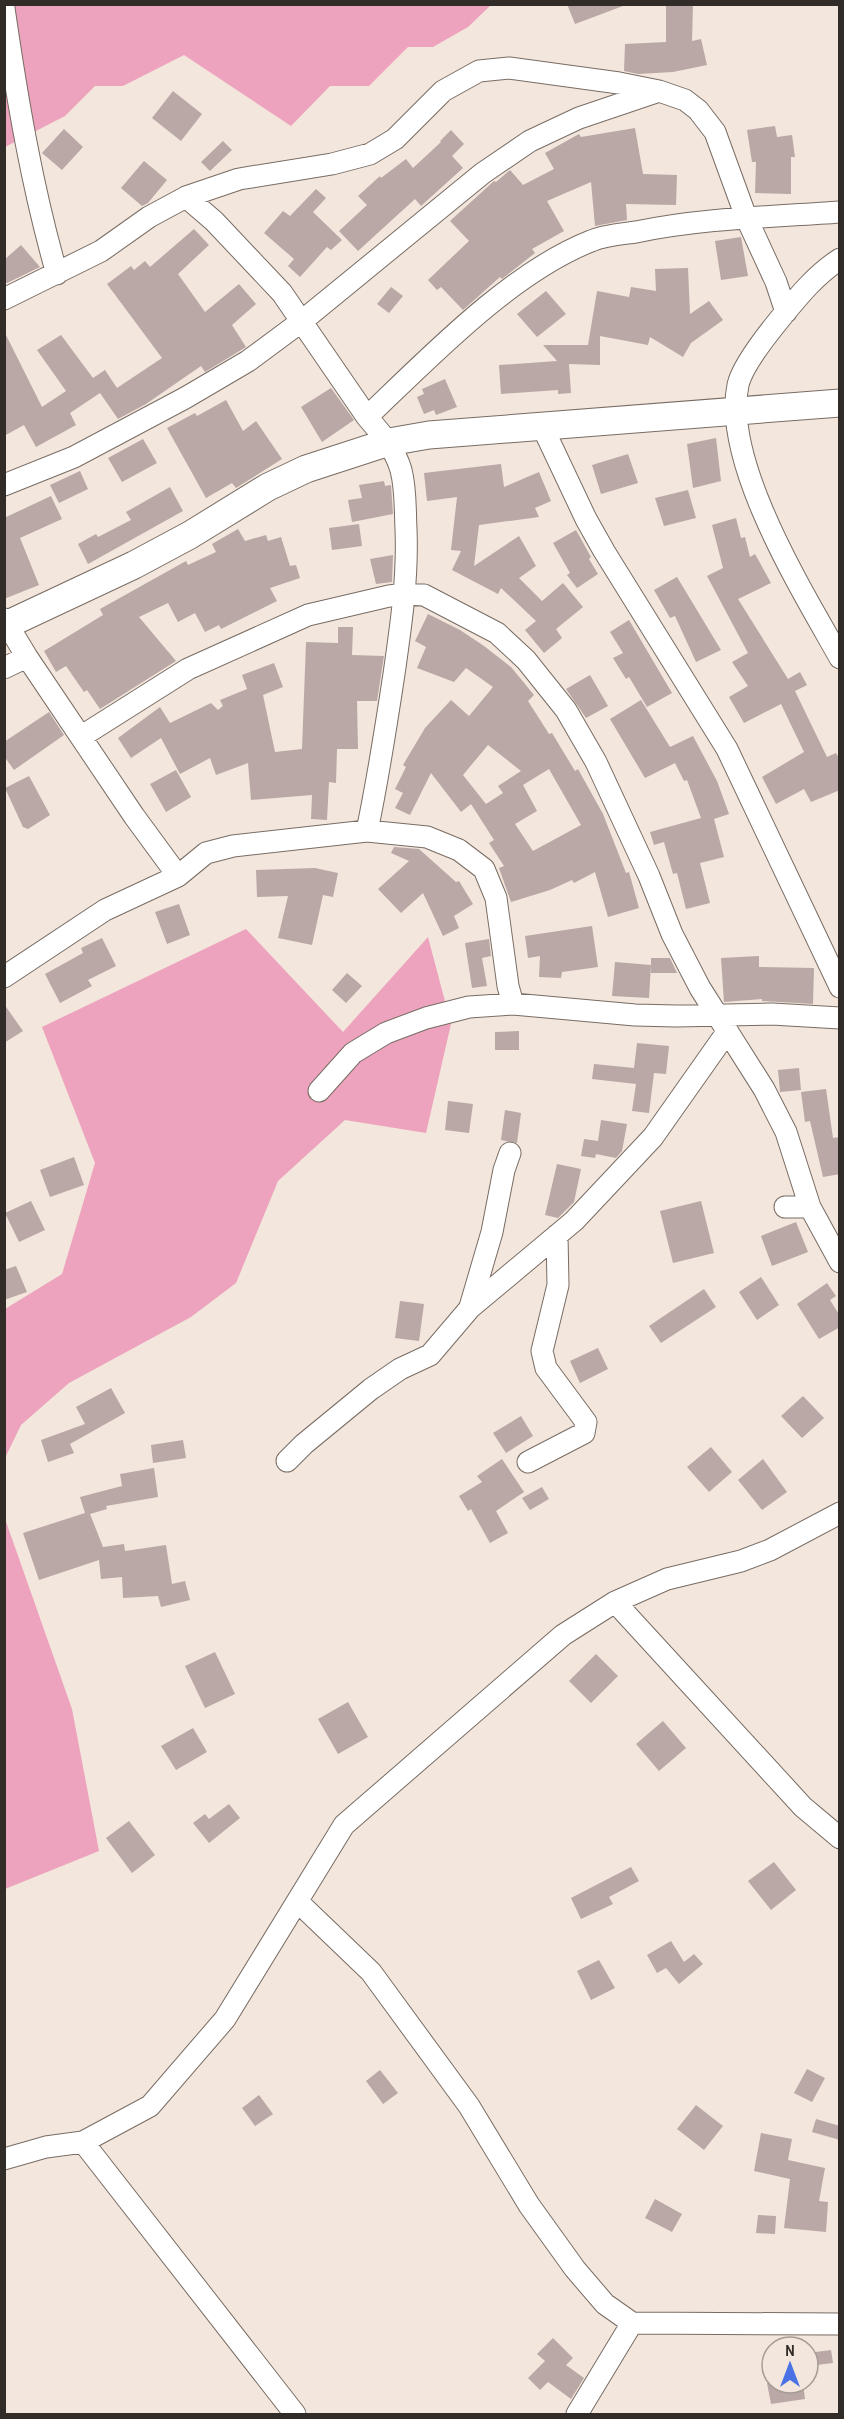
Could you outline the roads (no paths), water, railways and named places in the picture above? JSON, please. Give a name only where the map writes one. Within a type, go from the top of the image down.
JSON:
[{"type":"main road","points":[[6,623],[134,565],[190,535],[268,487],[306,469],[389,442],[429,435],[543,428],[840,403]]},
{"type":"street","points":[[4,8],[28,158],[57,274]]},
{"type":"street","points":[[4,299],[101,251],[149,218],[186,197],[239,179],[332,164],[370,154],[395,139],[443,91],[479,71],[509,68],[619,83],[659,91],[685,100],[698,110],[715,132],[746,217],[777,282],[786,312]]},
{"type":"street","points":[[4,485],[74,457],[248,361],[302,321],[483,173],[530,141],[579,118],[659,91]]},
{"type":"street","points":[[186,197],[213,221],[282,293],[367,417],[389,442],[400,469],[404,490],[407,558],[405,594],[384,740],[367,831]]},
{"type":"street","points":[[367,417],[482,310],[544,265],[592,240],[655,228],[746,217],[840,212]]},
{"type":"street","points":[[840,259],[822,270],[786,312],[749,363],[738,383],[735,411],[745,461],[760,506],[787,563],[840,658]]},
{"type":"street","points":[[543,428],[595,535],[727,749],[840,987]]},
{"type":"street","points":[[82,736],[188,669],[308,615],[405,594],[424,595],[497,633],[526,660],[566,710],[606,783],[649,876],[672,934],[722,1024],[764,1089],[786,1132],[810,1207],[840,1262]]},
{"type":"street","points":[[6,623],[134,816],[178,876]]},
{"type":"street","points":[[4,668],[27,657]]},
{"type":"street","points":[[4,977],[105,910],[178,876],[206,853],[244,845],[367,831],[427,837],[459,850],[484,868],[496,898],[508,986],[513,1004]]},
{"type":"street","points":[[319,1091],[353,1053],[386,1033],[426,1018],[469,1007],[513,1004],[722,1024],[772,1014],[840,1018]]},
{"type":"street","points":[[287,1461],[304,1444],[371,1389],[400,1369],[430,1355],[470,1308],[574,1221],[653,1137],[722,1024]]},
{"type":"street","points":[[470,1308],[492,1232],[504,1170],[510,1153]]},
{"type":"street","points":[[785,1207],[810,1207]]},
{"type":"street","points":[[528,1462],[584,1433],[586,1422],[546,1368],[542,1351],[558,1284],[556,1235]]},
{"type":"street","points":[[4,2159],[46,2147],[83,2142],[150,2106],[225,2019],[344,1825],[563,1635],[615,1602],[667,1579],[741,1561],[770,1550],[840,1513]]},
{"type":"street","points":[[615,1602],[802,1807],[840,1838]]},
{"type":"street","points":[[298,1902],[371,1972],[469,2106],[529,2205],[575,2269],[605,2304],[632,2323],[840,2324]]},
{"type":"street","points":[[83,2142],[295,2415]]},
{"type":"street","points":[[577,2415],[632,2323]]}]
